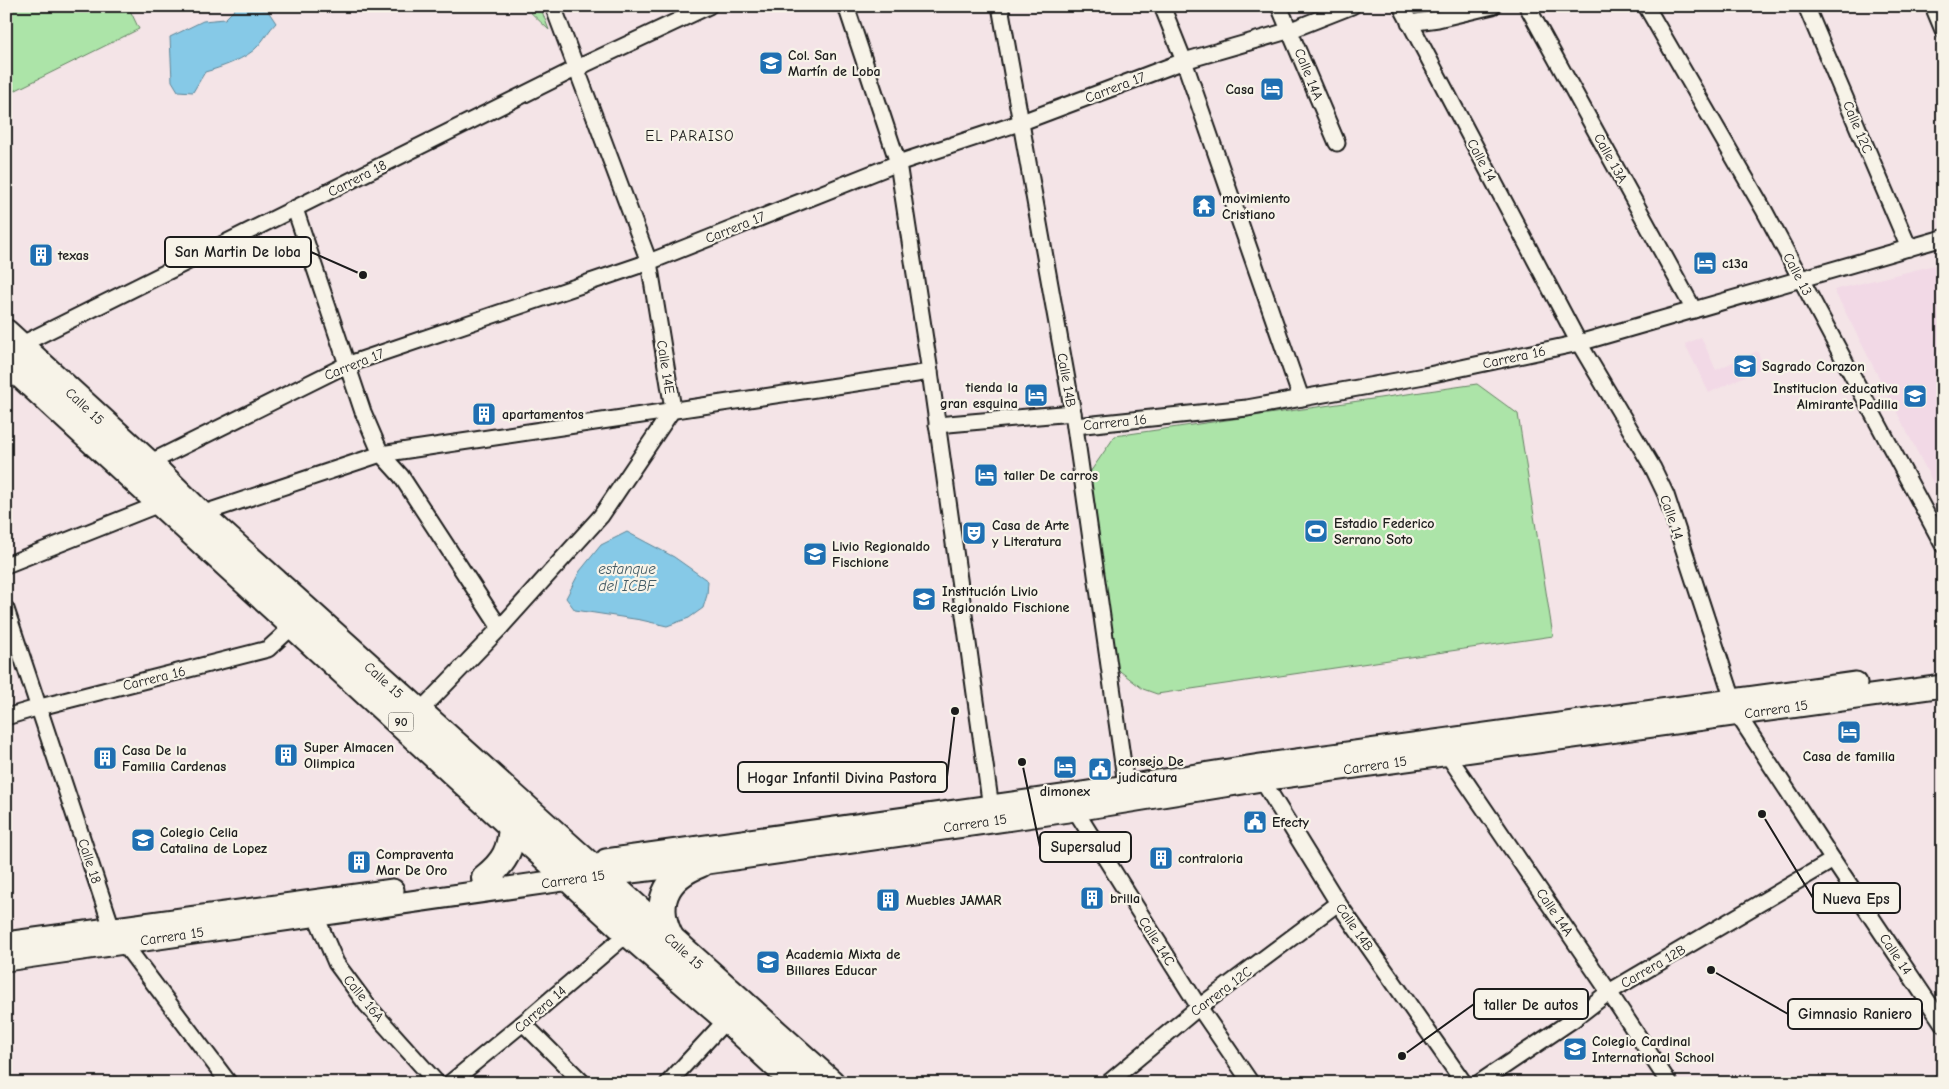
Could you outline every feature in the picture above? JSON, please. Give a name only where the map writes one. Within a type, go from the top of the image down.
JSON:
[{"type":"highway","name":"Calle 15","points":[[10,348],[138,468],[201,514],[419,712],[579,871],[628,933],[727,1019],[796,1083]]},
{"type":"highway","name":"Calle 15","points":[[138,468],[162,503],[512,825],[579,871],[672,940],[831,1083]]},
{"type":"highway","points":[[485,878],[498,868],[506,855],[511,840],[512,825]]},
{"type":"highway","points":[[672,940],[664,926],[662,910],[665,894],[673,880],[685,870],[700,864]]},
{"type":"main road","name":"Carrera 15","points":[[6,960],[118,936],[1735,707],[1943,672]]},
{"type":"main road","name":"Carrera 15","points":[[1735,707],[1943,686]]},
{"type":"main road","name":"Carrera 15","points":[[1072,802],[1126,785],[1261,773]]},
{"type":"main road","name":"Carrera 15","points":[[312,909],[485,878],[700,864],[992,813]]},
{"type":"main road","name":"Carrera 15","points":[[6,943],[118,936]]},
{"type":"street","name":"Calle 14E","points":[[419,712],[500,628],[601,516],[673,409],[649,262],[578,68],[553,6]]},
{"type":"street","name":"Carrera 18","points":[[10,348],[578,68],[709,6]]},
{"type":"street","points":[[846,6],[898,163],[930,372],[992,813]]},
{"type":"street","name":"Calle 14B","points":[[1000,6],[1074,419],[1126,785]]},
{"type":"street","points":[[1162,6],[1184,62],[1301,398]]},
{"type":"street","name":"Calle 14A","points":[[1280,6],[1337,143]]},
{"type":"street","name":"Carrera 17","points":[[138,468],[346,365],[649,262],[898,163],[1022,122],[1184,62],[1290,30],[1352,6]]},
{"type":"street","name":"Calle 14","points":[[1401,6],[1579,343],[1653,468],[1666,495],[1735,707],[1833,860],[1943,1024]]},
{"type":"street","points":[[1409,22],[1438,19],[1493,6]]},
{"type":"street","name":"Calle 13A","points":[[1527,6],[1694,310]]},
{"type":"street","name":"Calle 13","points":[[1646,6],[1764,210],[1943,545]]},
{"type":"street","name":"Calle 12C","points":[[1806,6],[1909,248]]},
{"type":"street","points":[[1933,6],[1943,30]]},
{"type":"street","points":[[295,209],[346,365],[381,454],[401,476],[500,628]]},
{"type":"street","name":"Carrera 16","points":[[937,425],[1074,419],[1247,408],[1424,376],[1579,343],[1943,238]]},
{"type":"street","points":[[201,514],[381,454],[930,372]]},
{"type":"street","points":[[6,565],[162,503]]},
{"type":"street","name":"Calle 18","points":[[6,609],[118,936],[230,1083]]},
{"type":"street","name":"Carrera 16","points":[[6,717],[268,648],[294,625]]},
{"type":"street","name":"Calle 14A","points":[[1446,747],[1669,1083]]},
{"type":"street","name":"Calle 14B","points":[[1261,773],[1338,903],[1464,1083]]},
{"type":"street","name":"Calle 14C","points":[[1072,802],[1199,1007],[1251,1083]]},
{"type":"street","name":"Carrera 12B","points":[[1479,1083],[1574,1019],[1609,992],[1833,860]]},
{"type":"street","name":"Carrera 12C","points":[[1108,1083],[1199,1007],[1338,903]]},
{"type":"street","name":"Calle 16A","points":[[312,909],[336,963],[346,977],[367,1005],[437,1083]]},
{"type":"street","name":"Carrera 14","points":[[450,1083],[628,933]]},
{"type":"street","points":[[668,1083],[727,1019]]},
{"type":"street","points":[[523,1023],[583,1083]]},
{"type":"shaded area","name":"Institucion educativa Almirante Padilla","points":[[1943,263],[1943,502],[1834,290]]},
{"type":"shaded area","name":"Sagrado Corazon","points":[[1701,337],[1716,370],[1757,351],[1764,367],[1709,393],[1685,344]]},
{"type":"green space","points":[[9,6],[128,6],[139,29],[6,95],[6,8]]},
{"type":"green space","points":[[524,6],[540,6],[549,30]]},
{"type":"green space","name":"Estadio Federico Serrano Soto","points":[[1477,384],[1518,414],[1553,636],[1157,694],[1143,689],[1116,668],[1086,478],[1115,436]]},
{"type":"water","points":[[238,6],[250,6],[268,11],[276,23],[258,46],[248,55],[205,72],[193,92],[178,91],[172,81],[170,37],[203,21],[225,19]]},
{"type":"water","name":"estanque del ICBF","points":[[627,532],[674,557],[708,581],[707,595],[703,608],[689,618],[667,626],[575,610],[566,598],[580,571],[601,545]]},
{"type":"place","name":"Col. San Martín de Loba","points":[[771,63]]},
{"type":"place","name":"Casa","points":[[1272,89]]},
{"type":"place","name":"movimiento Cristiano","points":[[1204,206]]},
{"type":"place","name":"texas","points":[[41,255]]},
{"type":"place","name":"c13a","points":[[1705,263]]},
{"type":"place","name":"San Martin De loba","points":[[363,275]]},
{"type":"place","name":"Sagrado Corazon","points":[[1745,366]]},
{"type":"place","name":"tienda la gran esquina","points":[[1036,395]]},
{"type":"place","name":"Institucion educativa Almirante Padilla","points":[[1915,396]]},
{"type":"place","name":"apartamentos","points":[[484,414]]},
{"type":"place","name":"taller De carros","points":[[986,475]]},
{"type":"place","name":"Estadio Federico Serrano Soto","points":[[1316,531]]},
{"type":"place","name":"Casa de Arte y Literatura","points":[[974,533]]},
{"type":"place","name":"Livio Regionaldo Fischione","points":[[815,554]]},
{"type":"place","name":"Institución Livio Regionaldo Fischione","points":[[924,599]]},
{"type":"place","name":"Hogar Infantil Divina Pastora","points":[[955,711]]},
{"type":"place","name":"Casa de familia","points":[[1849,732]]},
{"type":"place","name":"Super Almacen Olimpica","points":[[286,755]]},
{"type":"place","name":"Casa De la Familia Cardenas","points":[[105,758]]},
{"type":"place","name":"Supersalud","points":[[1022,762]]},
{"type":"place","name":"dimonex","points":[[1065,767]]},
{"type":"place","name":"consejo De judicatura","points":[[1100,769]]},
{"type":"place","name":"Nueva Eps","points":[[1762,814]]},
{"type":"place","name":"Efecty","points":[[1255,822]]},
{"type":"place","name":"Colegio Celia Catalina de Lopez","points":[[143,840]]},
{"type":"place","name":"contraloria","points":[[1161,858]]},
{"type":"place","name":"Compraventa Mar De Oro","points":[[359,862]]},
{"type":"place","name":"brilla","points":[[1092,898]]},
{"type":"place","name":"Muebles JAMAR","points":[[888,900]]},
{"type":"place","name":"Academia Mixta de Billares Educar","points":[[768,962]]},
{"type":"place","name":"Gimnasio Raniero","points":[[1711,970]]},
{"type":"place","name":"Colegio Cardinal International School","points":[[1575,1049]]},
{"type":"place","name":"taller De autos","points":[[1402,1056]]},
{"type":"district","name":"EL PARAISO","points":[[690,136]]}]
